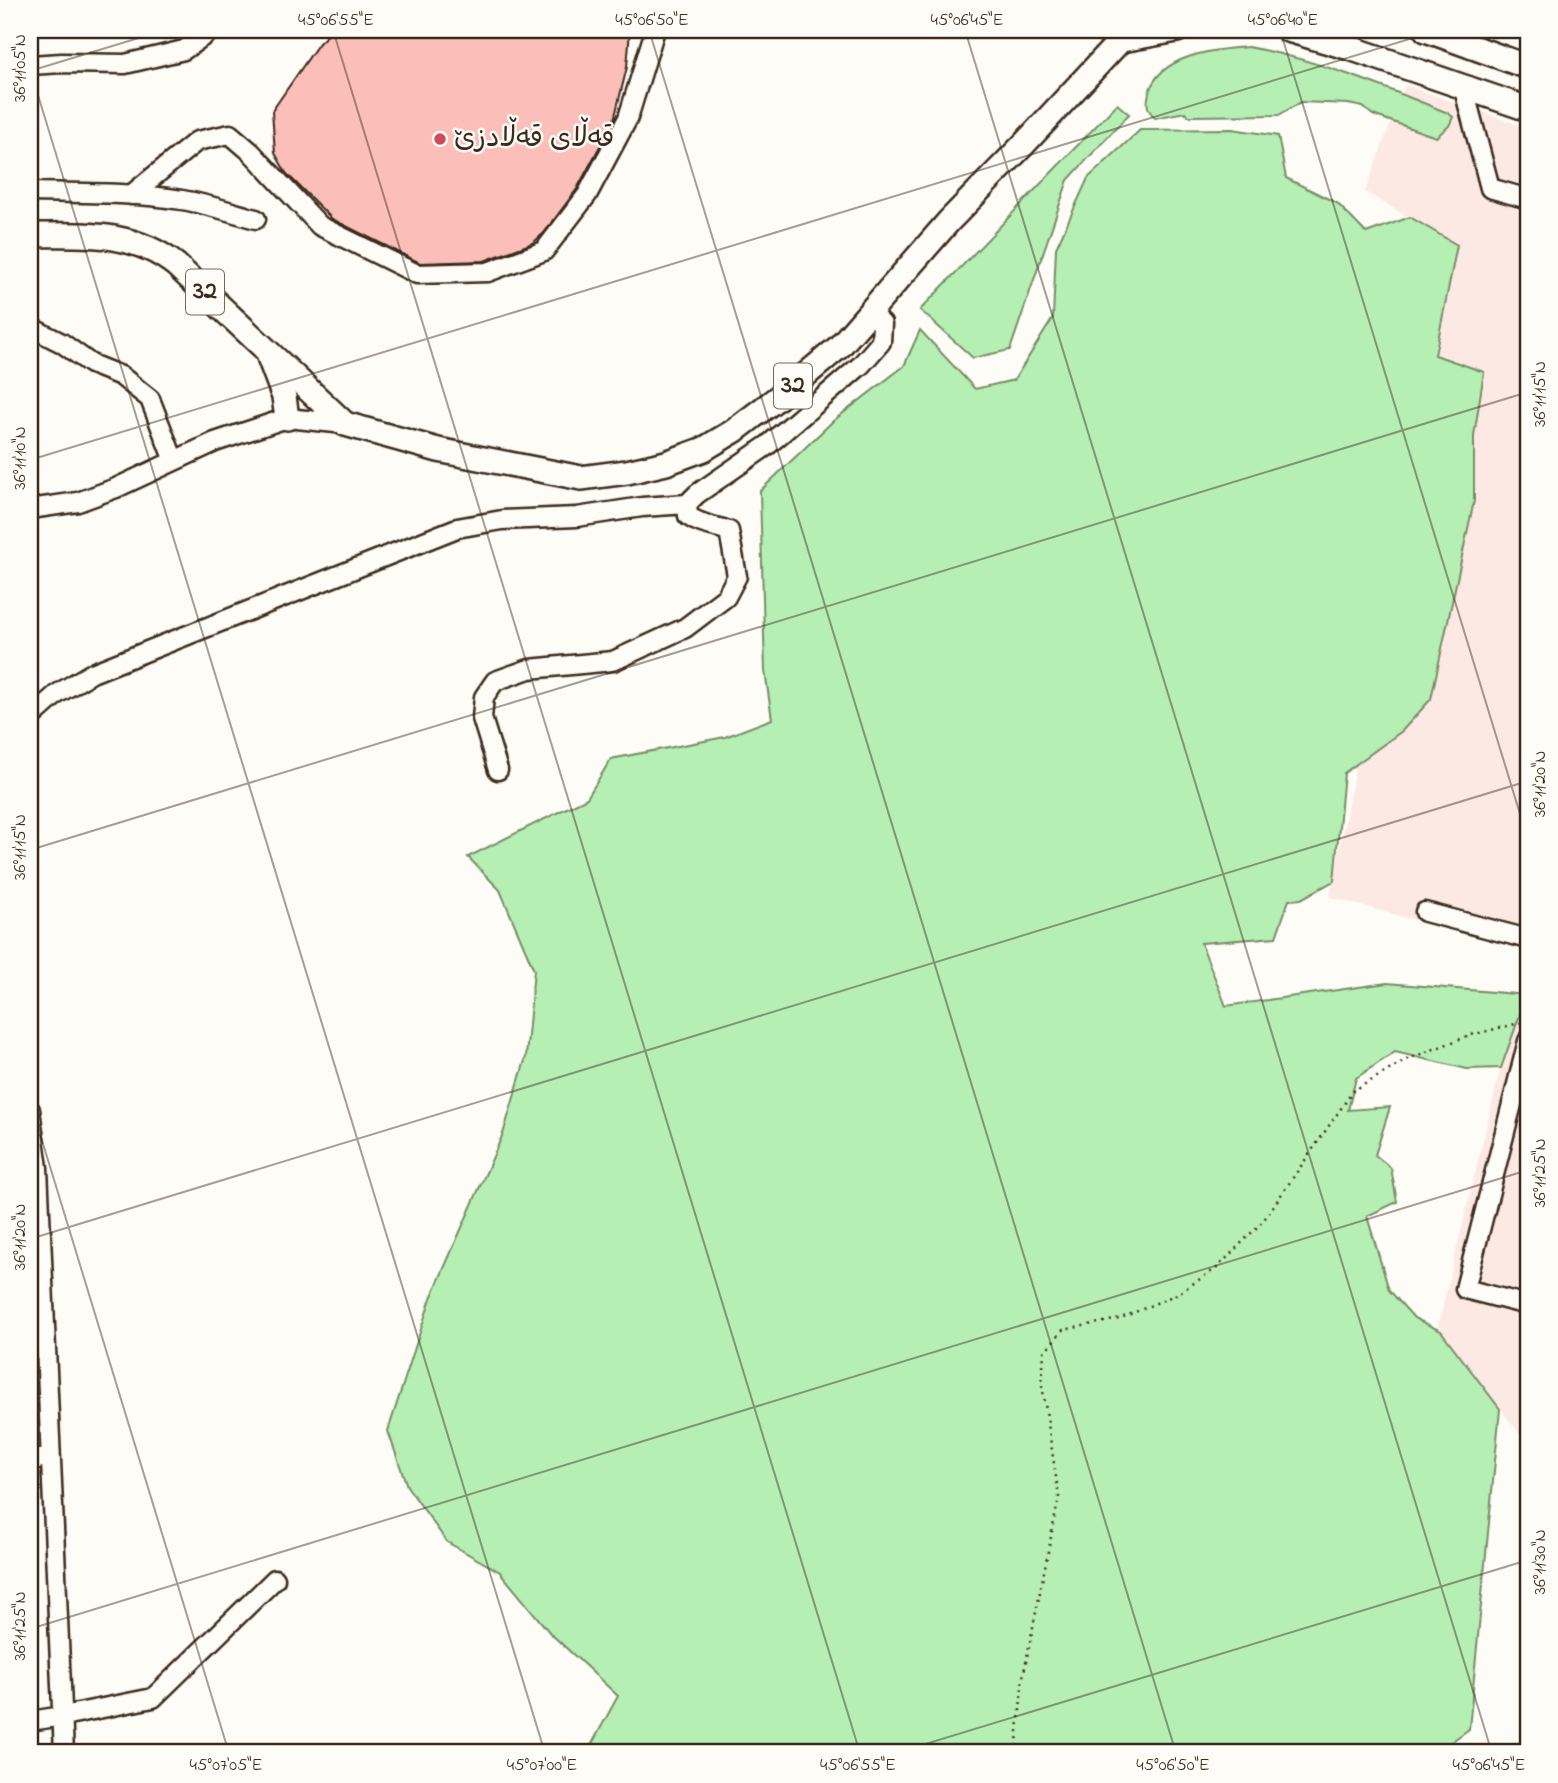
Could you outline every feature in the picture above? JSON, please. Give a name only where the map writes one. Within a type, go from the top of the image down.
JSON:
[{"type":"main road","name":"32","points":[[30,235],[118,237],[154,249],[176,265],[345,424],[438,450],[581,478],[627,472],[666,463],[704,449],[734,431],[784,393],[840,346],[949,221],[1026,144],[1126,35],[1177,30]]},
{"type":"main road","points":[[1288,30],[1528,109]]},
{"type":"main road","points":[[1426,30],[1528,67]]},
{"type":"main road","points":[[1463,86],[1477,49]]},
{"type":"main road","points":[[265,348],[284,397],[287,418]]},
{"type":"street","points":[[30,65],[125,64],[184,50],[212,30]]},
{"type":"street","points":[[131,195],[197,141],[230,134],[251,152],[320,226],[417,274],[488,272],[544,251],[586,195],[628,118],[654,30]]},
{"type":"street","points":[[1463,86],[1490,188],[1528,199]]},
{"type":"street","points":[[30,192],[131,195],[182,200],[256,219]]},
{"type":"street","points":[[30,718],[57,694],[92,673],[457,528],[502,520],[577,517],[642,507],[687,504],[697,494],[768,445],[861,365],[881,342],[881,324],[869,312]]},
{"type":"street","points":[[30,327],[62,343],[91,364],[121,376],[150,398],[174,461]]},
{"type":"street","points":[[30,509],[78,502],[116,488],[215,442],[287,418],[345,424]]},
{"type":"street","points":[[498,770],[482,718],[484,697],[495,681],[529,669],[613,662],[685,628],[726,597],[737,576],[730,539],[714,525],[697,523],[688,516],[687,504]]},
{"type":"street","points":[[1425,912],[1528,939]]},
{"type":"street","points":[[1528,1041],[1465,1289],[1528,1304]]},
{"type":"street","points":[[30,1110],[38,1168],[64,1753]]},
{"type":"street","points":[[30,1461],[50,1456]]},
{"type":"street","points":[[30,1721],[153,1698],[275,1579]]},
{"type":"path","points":[[1016,1753],[1023,1677],[1059,1497],[1042,1384],[1044,1352],[1063,1330],[1119,1319],[1177,1294],[1217,1268],[1263,1221],[1353,1091],[1408,1059],[1471,1035],[1528,1021]]},
{"type":"shaded area","points":[[1405,85],[1528,128],[1528,951],[1330,897],[1457,245],[1365,192]]},
{"type":"shaded area","points":[[1528,955],[1528,1445],[1438,1326]]},
{"type":"green space","points":[[1248,47],[1300,59],[1350,75],[1453,117],[1449,126],[1436,137],[1373,115],[1363,107],[1348,104],[1301,102],[1279,115],[1189,116],[1185,112],[1155,118],[1150,112],[1147,104],[1155,80],[1176,62],[1205,52]]},
{"type":"green space","points":[[1117,104],[1129,114],[1068,180],[1010,350],[973,358],[920,310]]},
{"type":"green space","points":[[1232,129],[1278,136],[1286,178],[1337,203],[1366,233],[1410,217],[1457,245],[1435,355],[1484,372],[1474,436],[1474,501],[1431,699],[1402,731],[1344,773],[1334,881],[1301,899],[1289,900],[1276,937],[1201,943],[1226,1006],[1387,983],[1527,995],[1501,1068],[1467,1069],[1395,1052],[1356,1078],[1348,1110],[1390,1107],[1375,1155],[1391,1168],[1397,1202],[1367,1216],[1389,1290],[1414,1318],[1441,1331],[1500,1409],[1469,1729],[1436,1753],[587,1753],[618,1696],[550,1633],[500,1572],[447,1542],[407,1486],[388,1431],[431,1298],[503,1134],[526,1057],[534,970],[500,890],[468,857],[587,798],[611,759],[725,737],[772,719],[765,671],[760,491],[833,421],[904,366],[920,330],[975,389],[1014,380],[1053,318],[1056,248],[1088,178],[1140,130]]},
{"type":"building","name":"قەڵای قەڵادزێ","points":[[333,30],[630,30],[627,67],[614,120],[577,189],[544,233],[533,243],[484,261],[420,263],[332,219],[286,173],[275,153],[272,111],[319,43]]},
{"type":"place","name":"قەڵای قەڵادزێ","points":[[440,139]]}]
